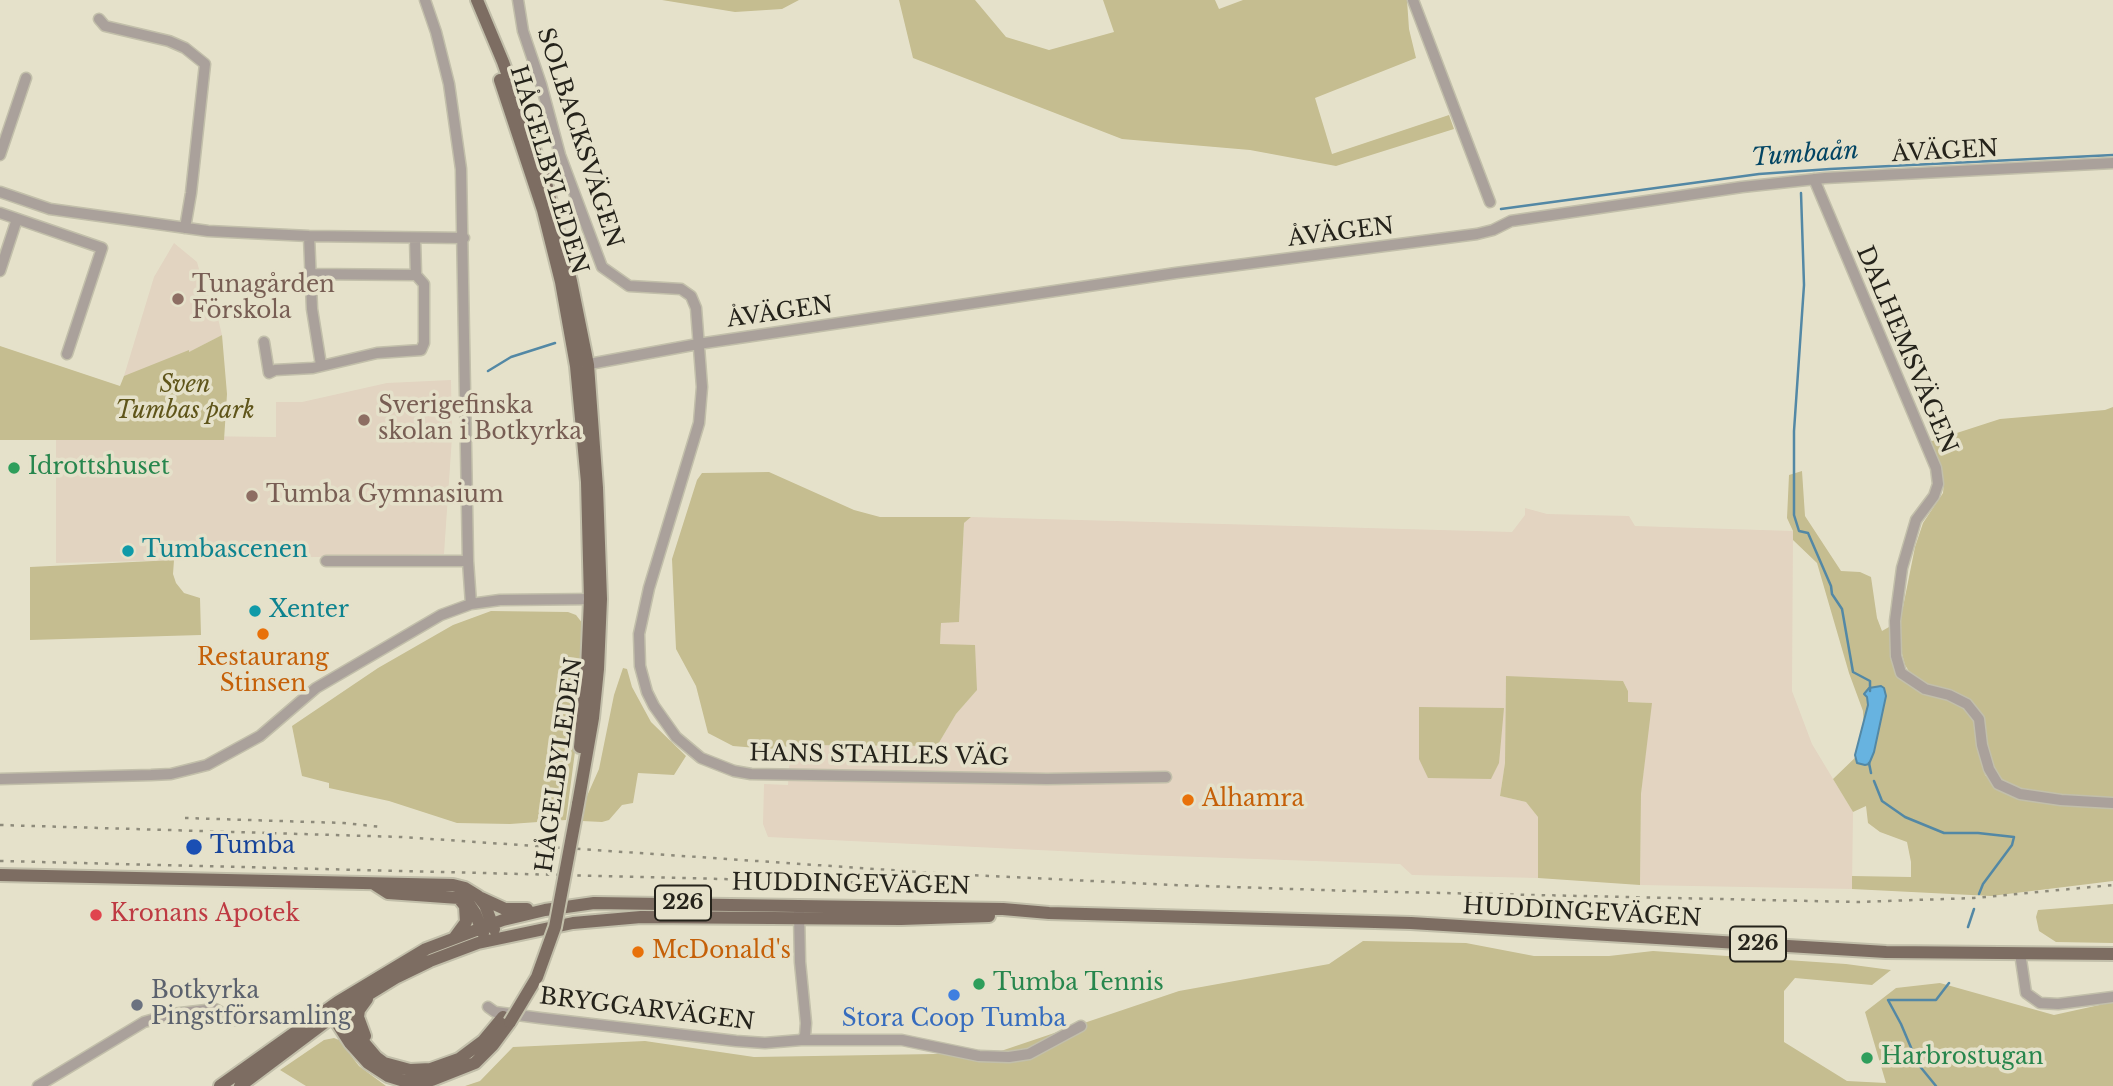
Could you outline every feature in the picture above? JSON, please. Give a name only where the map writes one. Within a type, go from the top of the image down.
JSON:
[{"type":"main road","name":"HÅGELBYLEDEN","points":[[469,0],[496,66],[540,201],[582,366]]},
{"type":"main road","name":"HÅGELBYLEDEN","points":[[335,1010],[350,1043],[377,1071],[404,1081],[426,1077],[471,1052],[507,1020],[531,973],[549,926],[575,803],[595,599],[597,488],[572,281],[545,179],[503,62],[477,0]]},
{"type":"main road","points":[[0,875],[453,885],[465,888],[505,909],[545,910]]},
{"type":"main road","points":[[374,884],[388,893],[459,898],[469,904],[487,926]]},
{"type":"main road","points":[[478,896],[485,905],[492,941]]},
{"type":"main road","points":[[454,937],[466,922],[465,906],[459,898]]},
{"type":"main road","name":"HUDDINGEVÄGEN","points":[[220,1086],[426,949],[487,926],[545,910],[594,903],[799,911],[901,919],[1049,913],[1411,923],[1886,952],[2113,954]]},
{"type":"main road","name":"HUDDINGEVÄGEN","points":[[335,1010],[430,961],[492,941],[573,923],[642,917],[799,911]]},
{"type":"main road","points":[[390,981],[363,1003],[359,1010],[359,1023],[372,1046],[382,1055],[426,1077]]},
{"type":"main road","points":[[335,1010],[368,1049],[384,1063],[426,1077]]},
{"type":"main road","name":"226","points":[[240,1086],[335,1010]]},
{"type":"main road","points":[[246,1086],[323,1034],[336,1034],[350,1043],[362,1063],[392,1086]]},
{"type":"street","points":[[425,0],[449,84],[461,169],[471,604]]},
{"type":"street","name":"SOLBACKSVÄGEN","points":[[518,0],[523,31],[596,257],[602,267],[629,286],[681,289],[691,296],[695,307],[698,344]]},
{"type":"street","points":[[1413,0],[1490,202]]},
{"type":"street","points":[[99,19],[106,26],[169,41],[185,48],[205,64],[185,228]]},
{"type":"street","points":[[0,155],[26,78]]},
{"type":"street","name":"ÅVÄGEN","points":[[582,366],[698,344],[1162,275],[1477,234],[1511,221],[1742,187],[1814,179],[2113,163]]},
{"type":"street","name":"DALHEMSVÄGEN","points":[[1814,179],[1936,468],[1938,484],[1934,496],[1916,520],[1902,568],[1895,621],[1896,656],[1901,673],[1925,689],[1949,695],[1967,704],[1979,719],[1982,745],[1989,769],[1998,784],[2020,794],[2113,803]]},
{"type":"street","points":[[0,192],[50,209],[208,231],[309,236],[464,238]]},
{"type":"street","points":[[0,213],[102,248],[67,354]]},
{"type":"street","points":[[0,271],[17,219]]},
{"type":"street","points":[[309,236],[312,309],[321,365]]},
{"type":"street","points":[[264,342],[269,373],[377,353],[421,350],[424,343],[424,285],[416,275],[415,238]]},
{"type":"street","points":[[309,274],[416,275]]},
{"type":"street","name":"HANS STAHLES VÄG","points":[[698,344],[702,387],[699,423],[649,588],[639,649],[640,666],[653,706],[676,737],[692,752],[734,771],[784,776],[1047,779],[1166,777]]},
{"type":"street","points":[[326,561],[468,561]]},
{"type":"street","points":[[0,779],[171,774],[207,765],[260,736],[316,688],[441,615],[471,604],[500,600],[595,599]]},
{"type":"street","points":[[799,911],[800,961],[806,1023],[802,1040]]},
{"type":"street","points":[[2020,953],[2026,993],[2040,1003],[2058,1004],[2113,996]]},
{"type":"street","name":"BRYGGARVÄGEN","points":[[488,1007],[495,1012],[765,1044],[802,1040],[902,1040],[979,1056],[1009,1057],[1029,1054],[1081,1026]]},
{"type":"street","points":[[38,1086],[144,1022],[172,1014],[215,1009],[235,1020]]},
{"type":"shaded area","name":"Tunagården Förskola","points":[[174,243],[197,262],[204,287],[216,310],[222,335],[174,360],[124,376],[154,277]]},
{"type":"shaded area","name":"Tumba Gymnasium","points":[[451,380],[452,437],[444,554],[56,563],[56,429],[189,436],[276,437],[276,402],[302,402],[387,383]]},
{"type":"shaded area","points":[[1525,508],[1547,514],[1629,516],[1635,526],[1793,531],[1792,691],[1812,744],[1853,812],[1852,889],[1640,885],[1641,794],[1651,703],[1627,702],[1628,691],[1623,681],[1506,677],[1505,763],[1500,796],[1526,802],[1538,817],[1538,878],[1412,875],[1400,864],[768,837],[763,824],[764,784],[788,785],[789,767],[796,745],[937,746],[956,714],[976,691],[940,645],[941,623],[959,621],[964,523],[971,517],[1512,532],[1525,515]]},
{"type":"green space","points":[[662,0],[799,0],[782,9],[735,12]]},
{"type":"green space","points":[[899,0],[975,0],[1006,37],[1049,50],[1114,32],[1103,0],[1215,0],[1219,9],[1243,0],[1407,0],[1409,29],[1416,58],[1315,98],[1332,154],[1449,115],[1454,129],[1336,166],[1250,150],[1122,139],[913,58]]},
{"type":"green space","name":"Sven Tumbas park","points":[[222,335],[227,394],[224,440],[0,440],[0,346],[120,386],[124,376],[189,352]]},
{"type":"green space","points":[[2113,407],[2113,800],[2023,791],[2007,784],[1993,769],[1982,716],[1972,701],[1923,684],[1912,676],[1905,665],[1901,650],[1900,622],[1915,547],[1923,523],[1943,493],[1944,481],[1929,442],[2000,419],[2105,410]]},
{"type":"green space","points":[[1802,471],[1805,516],[1841,571],[1860,572],[1871,577],[1877,618],[1882,631],[1889,627],[1892,655],[1901,678],[1913,688],[1959,705],[1972,715],[1985,775],[1995,787],[2018,798],[2113,807],[2113,881],[1991,896],[1852,889],[1852,876],[1911,877],[1911,862],[1907,842],[1880,832],[1868,823],[1866,806],[1853,812],[1833,779],[1860,753],[1864,728],[1863,711],[1817,563],[1793,540],[1793,531],[1787,518],[1789,475]]},
{"type":"green space","points":[[769,472],[854,510],[880,517],[971,517],[964,523],[959,622],[941,623],[940,644],[975,645],[977,690],[956,714],[937,746],[796,745],[769,749],[733,746],[708,733],[696,686],[676,649],[672,559],[697,480],[702,473]]},
{"type":"green space","points":[[174,560],[173,574],[176,583],[184,593],[200,598],[201,635],[30,640],[30,567]]},
{"type":"green space","points":[[491,611],[568,612],[576,615],[583,624],[584,650],[578,729],[566,820],[510,824],[457,823],[389,801],[329,788],[329,783],[302,776],[292,726],[378,668],[453,625]]},
{"type":"green space","points":[[623,668],[627,669],[632,687],[651,722],[686,756],[674,775],[638,773],[633,803],[622,805],[609,820],[582,821],[587,796],[599,769],[614,695]]},
{"type":"green space","points":[[1506,676],[1623,681],[1628,691],[1628,702],[1652,703],[1641,794],[1640,885],[1538,878],[1538,817],[1526,802],[1500,796],[1505,763]]},
{"type":"green space","points":[[1419,707],[1504,708],[1499,763],[1491,779],[1428,778],[1419,759]]},
{"type":"green space","points":[[2113,904],[2113,943],[2056,942],[2039,931],[2036,917],[2038,910]]},
{"type":"green space","points":[[1363,941],[1466,943],[1534,956],[1609,956],[1653,951],[1846,964],[1891,970],[1872,985],[1795,978],[1784,991],[1784,1042],[1847,1081],[1886,1083],[1865,1012],[1896,988],[1940,983],[2054,1015],[2113,1002],[2113,1086],[465,1086],[480,1081],[513,1047],[645,1041],[754,1057],[995,1053],[1179,991],[1329,964]]},
{"type":"green space","points":[[324,1040],[339,1040],[359,1066],[386,1086],[306,1086],[280,1070]]},
{"type":"water","points":[[1881,686],[1886,696],[1874,752],[1869,764],[1857,763],[1855,755],[1868,705],[1864,694],[1869,688]]},
{"type":"waterway","name":"Tumbaån","points":[[1501,209],[1759,174],[2113,155]]},
{"type":"waterway","points":[[1801,193],[1804,285],[1794,431],[1794,515],[1799,531],[1808,533],[1832,594],[1842,609],[1853,672],[1870,681],[1870,691]]},
{"type":"waterway","name":"Tumbaån","points":[[488,371],[511,357],[555,343]]},
{"type":"waterway","points":[[1869,763],[1871,773]]},
{"type":"waterway","points":[[1874,781],[1882,801],[1905,817],[1944,833],[2014,837],[2012,845],[1983,884],[1979,894]]},
{"type":"waterway","points":[[1968,927],[1974,909]]},
{"type":"waterway","points":[[1936,1086],[1918,1064],[1888,1000],[1936,1000],[1949,983]]},
{"type":"railway","points":[[185,818],[344,823],[382,827]]},
{"type":"railway","points":[[0,825],[402,837],[949,874],[1352,891],[1857,902],[1974,898],[2113,885]]},
{"type":"railway","points":[[0,861],[963,885]]},
{"type":"place","name":"Tunagården Förskola","points":[[178,299]]},
{"type":"place","name":"Sverigefinska skolan i Botkyrka","points":[[364,420]]},
{"type":"place","name":"Idrottshuset","points":[[14,468]]},
{"type":"place","name":"Tumba Gymnasium","points":[[252,496]]},
{"type":"place","name":"Tumbascenen","points":[[128,551]]},
{"type":"place","name":"Xenter","points":[[255,611]]},
{"type":"place","name":"Restaurang Stinsen","points":[[263,634]]},
{"type":"place","name":"Alhamra","points":[[1188,800]]},
{"type":"place","name":"Tumba","points":[[194,847]]},
{"type":"place","name":"Kronans Apotek","points":[[96,915]]},
{"type":"place","name":"McDonald's","points":[[638,952]]},
{"type":"place","name":"Tumba Tennis","points":[[979,984]]},
{"type":"place","name":"Stora Coop Tumba","points":[[954,995]]},
{"type":"place","name":"Botkyrka Pingstförsamling","points":[[137,1005]]},
{"type":"place","name":"Harbrostugan","points":[[1867,1058]]}]
